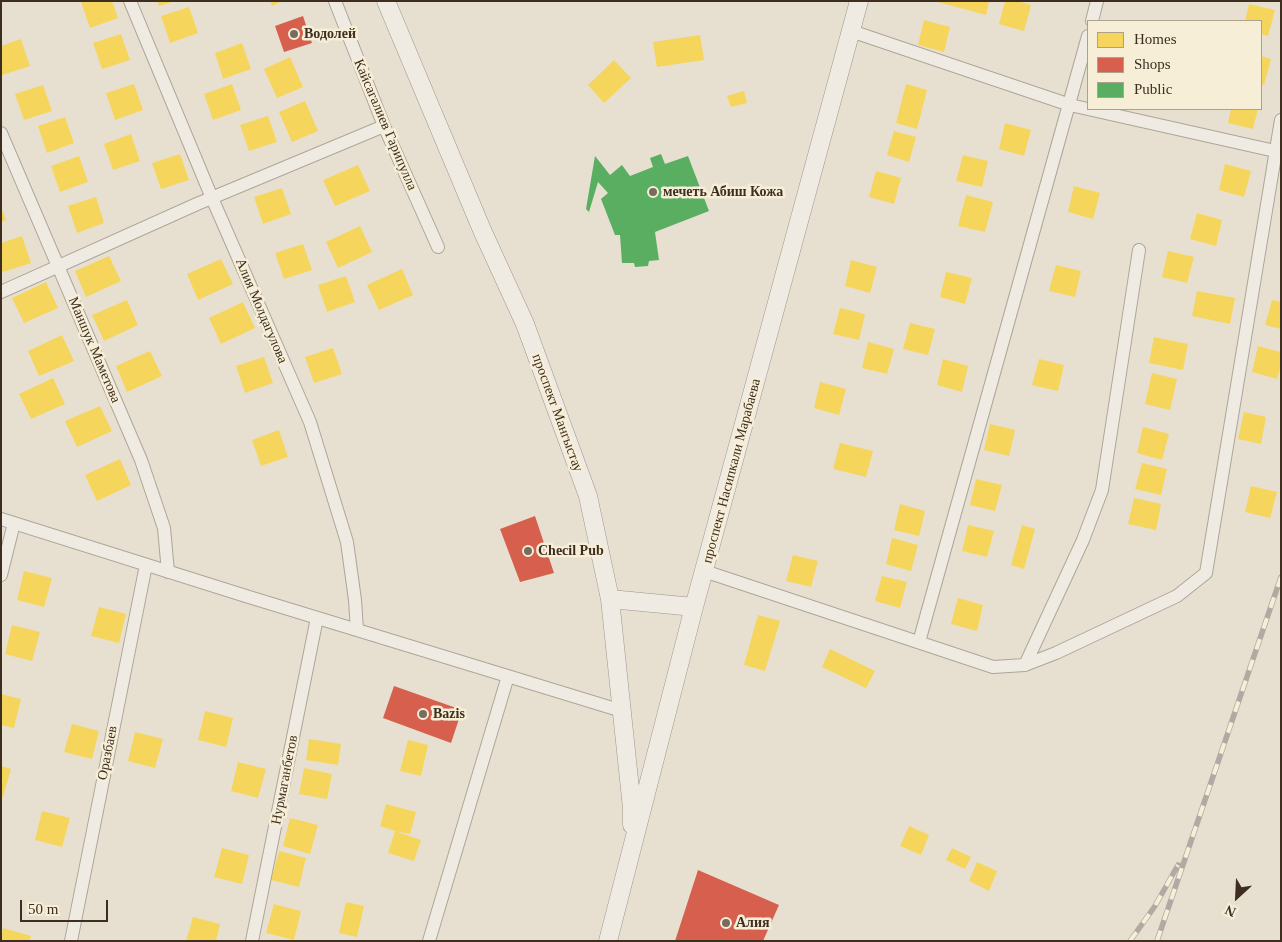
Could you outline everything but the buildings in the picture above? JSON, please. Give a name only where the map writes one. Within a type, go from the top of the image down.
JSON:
[{"type":"street","name":"Алия Молдагулова","points":[[130,1],[212,198],[310,422],[347,542],[357,630]]},
{"type":"street","name":"Кайсагалиев Гарипулла","points":[[335,1],[384,126],[438,247]]},
{"type":"street","name":"проспект Мангыстау","points":[[386,1],[482,230],[528,333],[588,496],[610,599],[632,808],[631,850]]},
{"type":"street","name":"проспект Насипкали Марабаева","points":[[608,941],[694,607],[858,1]]},
{"type":"street","points":[[1092,20],[1098,1]]},
{"type":"street","points":[[851,31],[1070,105],[1087,109]]},
{"type":"street","points":[[918,642],[1087,40]]},
{"type":"street","points":[[1092,110],[1275,151]]},
{"type":"street","points":[[704,571],[993,666],[1025,665],[1056,653],[1176,596],[1206,573],[1281,120]]},
{"type":"street","points":[[1,292],[212,198],[384,126]]},
{"type":"street","name":"Маншук Маметова","points":[[1,134],[141,460],[164,528],[168,572]]},
{"type":"street","points":[[1025,665],[1083,540],[1102,490],[1139,250]]},
{"type":"street","points":[[1,519],[622,711]]},
{"type":"street","points":[[1,575],[14,522]]},
{"type":"street","name":"Оразбаев","points":[[71,941],[146,565]]},
{"type":"street","points":[[610,599],[694,607]]},
{"type":"street","name":"Нурмаганбетов","points":[[252,941],[317,618]]},
{"type":"street","points":[[429,941],[508,676]]},
{"type":"railway","points":[[1157,941],[1281,577]]},
{"type":"railway","points":[[1130,941],[1155,906],[1178,865]]},
{"type":"place","name":"Водолей","points":[[294,34]]},
{"type":"place","name":"мечеть Абиш Кожа","points":[[653,192]]},
{"type":"place","name":"Checil Pub","points":[[528,551]]},
{"type":"place","name":"Bazis","points":[[423,714]]},
{"type":"place","name":"Алия","points":[[726,923]]}]
